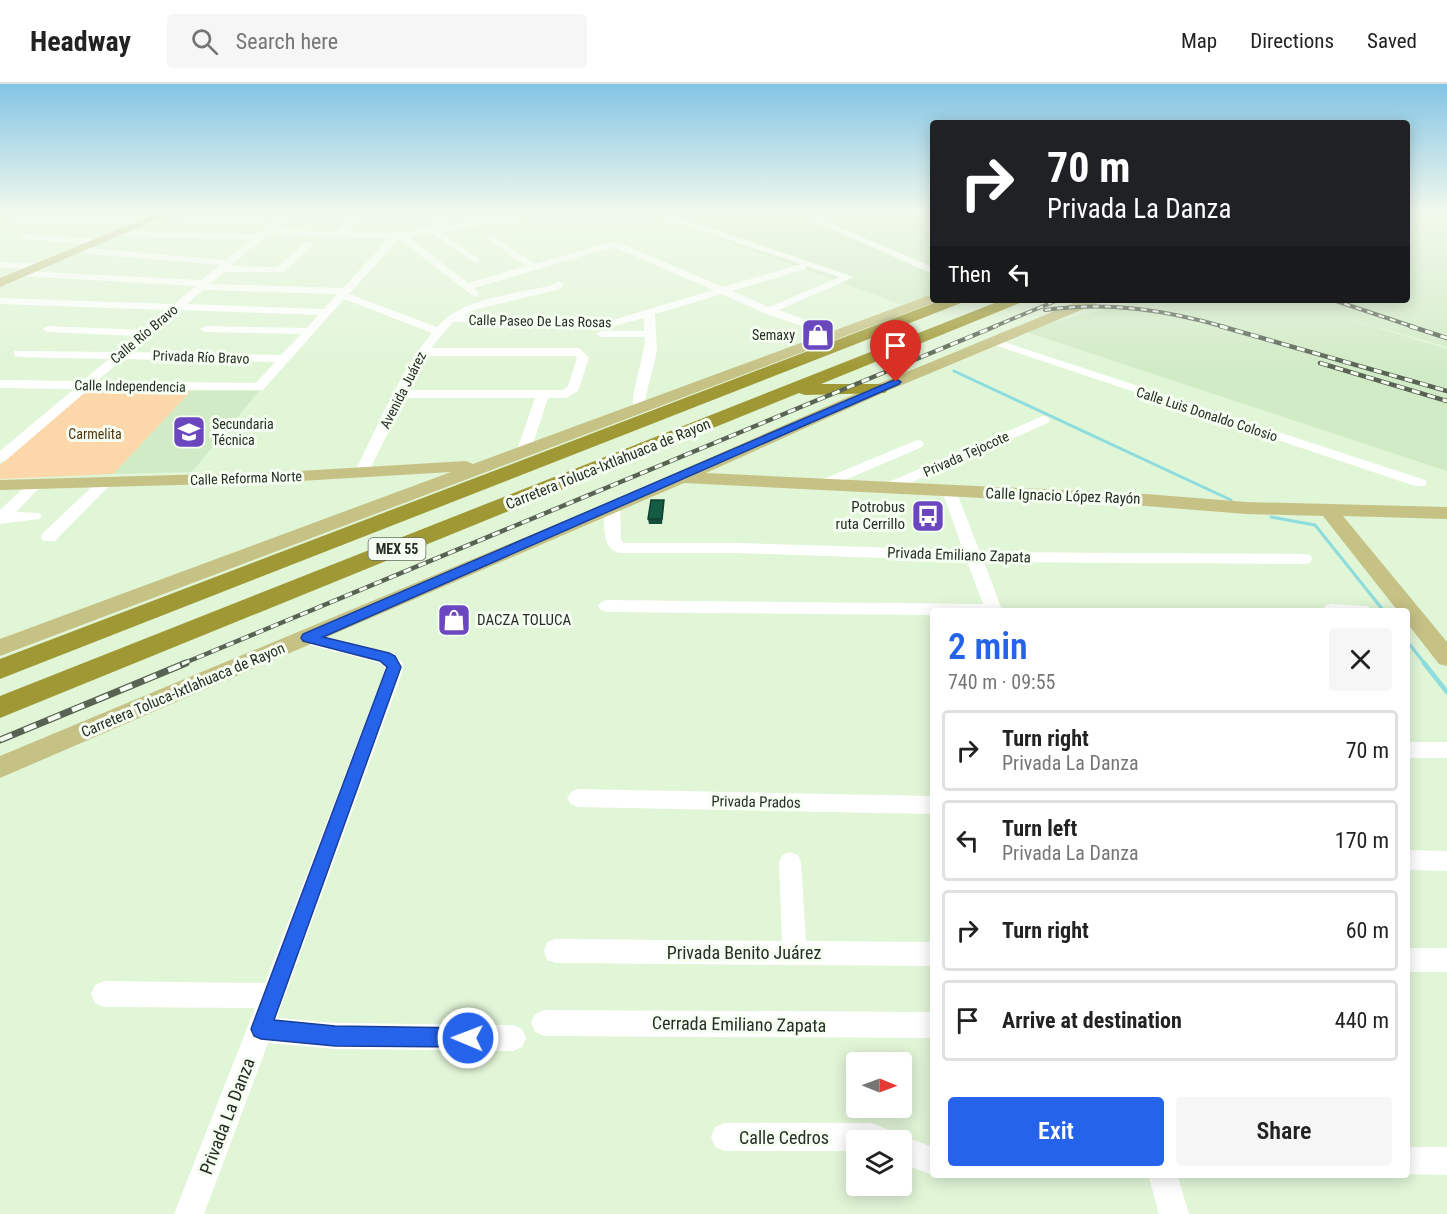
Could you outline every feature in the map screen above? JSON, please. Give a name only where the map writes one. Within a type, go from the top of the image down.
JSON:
[{"type":"highway","name":"Carretera Toluca-Ixtlahuaca de Rayon","points":[[0,669],[948,303]]},
{"type":"highway","name":"Carretera Toluca-Ixtlahuaca de Rayon","points":[[0,707],[1008,303]]},
{"type":"highway","points":[[771,360],[823,351]]},
{"type":"highway","points":[[793,390],[879,389]]},
{"type":"highway","points":[[228,581],[335,523]]},
{"type":"main road","points":[[0,283],[47,264]]},
{"type":"main road","points":[[0,648],[930,299]]},
{"type":"main road","name":"Carretera Toluca-Ixtlahuaca de Rayon","points":[[0,767],[308,638],[612,508],[879,389],[1086,303]]},
{"type":"main road","name":"Calle Reforma Norte","points":[[0,485],[361,473],[491,465]]},
{"type":"main road","name":"Calle Ignacio López Rayón","points":[[680,477],[1329,511],[1447,513]]},
{"type":"main road","points":[[1329,511],[1406,608]]},
{"type":"main road","points":[[1410,613],[1447,658]]},
{"type":"street","points":[[204,264],[280,270],[287,264]]},
{"type":"street","name":"Calle Río Bravo","points":[[0,458],[228,264]]},
{"type":"street","points":[[284,359],[372,264]]},
{"type":"street","points":[[436,264],[489,304]]},
{"type":"street","points":[[529,264],[535,268]]},
{"type":"street","points":[[467,287],[549,264]]},
{"type":"street","points":[[661,264],[771,312],[836,335]]},
{"type":"street","points":[[771,312],[849,277],[809,264]]},
{"type":"street","points":[[0,265],[40,267]]},
{"type":"street","name":"Calle Paseo De Las Rosas","points":[[450,319],[605,323],[649,314],[802,267]]},
{"type":"street","points":[[23,273],[344,293],[438,331]]},
{"type":"street","name":"Avenida Juárez","points":[[361,473],[422,352],[450,319],[466,309],[557,287],[558,284]]},
{"type":"street","points":[[0,301],[323,316]]},
{"type":"street","points":[[639,410],[638,403],[651,351],[649,314]]},
{"type":"street","points":[[246,319],[323,316]]},
{"type":"street","points":[[48,329],[144,333]]},
{"type":"street","points":[[206,329],[310,331]]},
{"type":"street","points":[[602,334],[650,334]]},
{"type":"street","name":"Calle Luis Donaldo Colosio","points":[[995,342],[1420,483]]},
{"type":"street","points":[[130,345],[294,347]]},
{"type":"street","name":"Privada Río Bravo","points":[[18,352],[284,359]]},
{"type":"street","points":[[400,394],[569,393],[574,388],[583,358],[580,353],[571,352],[422,352]]},
{"type":"street","name":"Calle Independencia","points":[[5,384],[259,387],[284,359]]},
{"type":"street","points":[[0,392],[5,384]]},
{"type":"street","points":[[523,453],[543,394]]},
{"type":"street","name":"Privada Tejocote","points":[[889,487],[1043,420]]},
{"type":"street","points":[[826,483],[917,444]]},
{"type":"street","points":[[49,537],[104,483]]},
{"type":"street","points":[[1,518],[35,484]]},
{"type":"street","points":[[949,491],[993,608]]},
{"type":"street","name":"Privada Emiliano Zapata","points":[[612,508],[615,545],[620,548],[739,548],[1017,558],[1304,559]]},
{"type":"street","points":[[1,518],[34,516]]},
{"type":"street","points":[[607,606],[930,609]]},
{"type":"street","name":"Privada La Danza","points":[[189,1214],[261,1029],[394,667],[390,660],[384,657],[308,638]]},
{"type":"street","points":[[1410,750],[1447,750]]},
{"type":"street","name":"Privada Prados","points":[[578,798],[930,805]]},
{"type":"street","points":[[1410,860],[1447,861]]},
{"type":"street","points":[[790,862],[795,952]]},
{"type":"street","name":"Privada Benito Juárez","points":[[556,951],[930,954]]},
{"type":"street","points":[[1410,960],[1447,960]]},
{"type":"street","points":[[104,994],[273,996]]},
{"type":"street","name":"Cerrada Emiliano Zapata","points":[[544,1023],[930,1025]]},
{"type":"street","points":[[261,1029],[335,1036],[513,1038]]},
{"type":"street","name":"Calle Cedros","points":[[725,1137],[846,1137]]},
{"type":"street","points":[[912,1154],[930,1160]]},
{"type":"street","points":[[1410,1161],[1447,1161]]},
{"type":"street","points":[[1163,1178],[1174,1214]]},
{"type":"shaded area","points":[[790,264],[930,264],[930,296],[905,306]]},
{"type":"shaded area","points":[[1410,264],[1447,264],[1447,347],[1330,313],[1447,349],[1447,471],[1020,330],[1132,303],[1410,303]]},
{"type":"shaded area","name":"Secundaria Técnica","points":[[191,391],[259,391],[192,472],[113,474]]},
{"type":"green space","name":"Carmelita","points":[[83,391],[191,391],[113,474],[0,479],[0,465]]},
{"type":"building","points":[[651,500],[664,500],[662,519],[648,519]]},
{"type":"waterway","points":[[954,371],[1231,500]]},
{"type":"waterway","points":[[1271,517],[1315,525],[1381,608]]},
{"type":"waterway","points":[[1410,645],[1425,664]]},
{"type":"waterway","points":[[1424,663],[1447,692]]},
{"type":"railway","points":[[993,327],[1051,303]]},
{"type":"railway","points":[[1342,303],[1414,327]]},
{"type":"railway","points":[[1045,310],[1091,306],[1136,309],[1180,316],[1225,327]]},
{"type":"railway","points":[[182,664],[996,326]]},
{"type":"railway","points":[[1220,326],[1447,391]]},
{"type":"railway","points":[[1410,326],[1447,338]]},
{"type":"railway","points":[[1320,363],[1447,401]]},
{"type":"railway","points":[[0,740],[186,663]]},
{"type":"place","name":"Semaxy","points":[[818,335]]},
{"type":"place","name":"Secundaria Técnica","points":[[189,432]]},
{"type":"place","name":"Potrobus ruta Cerrillo","points":[[928,516]]},
{"type":"place","name":"DACZA TOLUCA","points":[[454,620]]},
{"type":"route","points":[[468,1038],[335,1036],[261,1029],[394,667],[394,664],[384,657],[308,638],[415,590],[612,508],[718,459],[896,382]]}]
